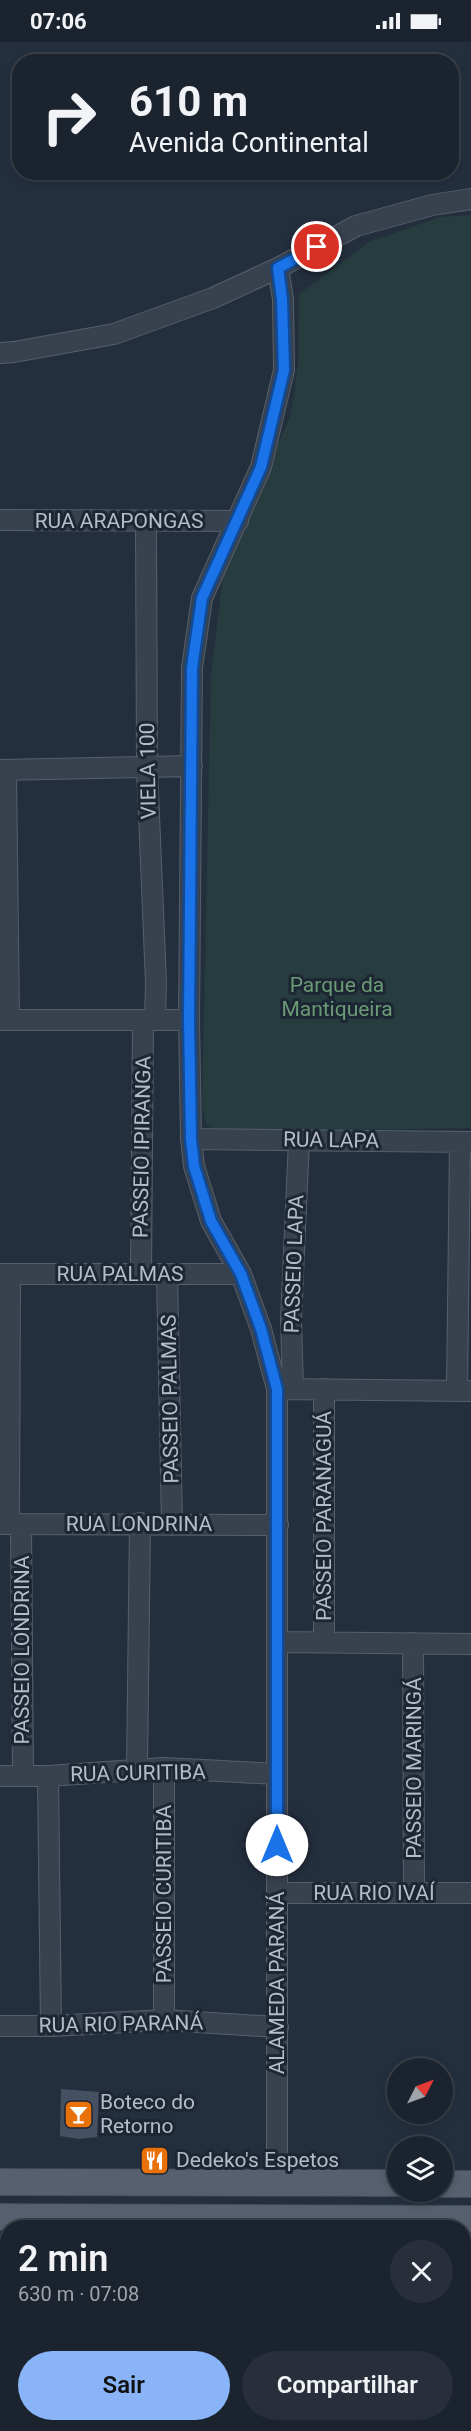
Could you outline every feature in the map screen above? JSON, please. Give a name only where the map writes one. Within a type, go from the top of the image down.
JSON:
[{"type":"main road","points":[[0,2182],[387,2183]]},
{"type":"main road","points":[[105,2217],[96,2205],[99,2192],[110,2182]]},
{"type":"main road","points":[[453,2184],[471,2184]]},
{"type":"main road","points":[[0,2217],[105,2217],[118,2220]]},
{"type":"main road","points":[[386,2220],[471,2219]]},
{"type":"street","points":[[0,353],[114,334],[213,298],[278,268],[356,226],[432,205],[471,200]]},
{"type":"street","name":"ALAMEDA PARANÁ","points":[[277,2183],[278,1525],[285,1389],[241,1274],[211,1221],[194,1166],[191,1139],[189,1020],[192,668],[202,598],[261,467],[284,370],[282,299],[278,268]]},
{"type":"street","name":"RUA ARAPONGAS","points":[[0,520],[238,521]]},
{"type":"street","name":"VIELA 100","points":[[146,521],[147,767],[156,983],[149,1020]]},
{"type":"street","points":[[189,1020],[4,1020],[3,770],[192,766]]},
{"type":"street","name":"PASSEIO IPIRANGA","points":[[141,1274],[149,1020]]},
{"type":"street","name":"RUA LAPA","points":[[191,1139],[465,1142]]},
{"type":"street","name":"PASSEIO LAPA","points":[[285,1389],[291,1319],[299,1140]]},
{"type":"street","points":[[285,1389],[464,1391],[465,1142]]},
{"type":"street","points":[[5,1274],[10,1524]]},
{"type":"street","name":"RUA PALMAS","points":[[5,1274],[241,1274]]},
{"type":"street","name":"PASSEIO PALMAS","points":[[167,1274],[172,1525]]},
{"type":"street","name":"PASSEIO PARANAGUÁ","points":[[324,1389],[324,1642]]},
{"type":"street","points":[[137,1770],[140,1523]]},
{"type":"street","name":"RUA LONDRINA","points":[[10,1524],[278,1525]]},
{"type":"street","name":"PASSEIO LONDRINA","points":[[10,1524],[23,1776]]},
{"type":"street","points":[[278,1641],[471,1644]]},
{"type":"street","name":"PASSEIO MARINGÁ","points":[[413,1643],[414,1893]]},
{"type":"street","name":"RUA CURITIBA","points":[[0,1776],[48,1776],[164,1768],[277,1774]]},
{"type":"street","name":"PASSEIO CURITIBA","points":[[164,1768],[164,2020]]},
{"type":"street","points":[[48,1776],[51,2026]]},
{"type":"street","name":"RUA RIO IVAÍ","points":[[277,1893],[471,1893]]},
{"type":"street","name":"RUA RIO PARANÁ","points":[[0,2026],[51,2026],[164,2020],[278,2026]]},
{"type":"green space","name":"Parque da Mantiqueira","points":[[471,215],[471,1128],[215,1132],[206,1123],[202,1106],[211,675],[224,568],[291,414],[298,365],[299,294],[369,242],[440,217]]},
{"type":"building","name":"Boteco do Retorno","points":[[61,2089],[99,2092],[97,2137],[79,2139],[60,2136]]},
{"type":"place","name":"Boteco do Retorno","points":[[79,2114]]},
{"type":"place","name":"Dedeko's Espetos","points":[[155,2160]]},
{"type":"route","points":[[277,1845],[277,1389],[261,1329],[241,1274],[211,1221],[194,1166],[191,1139],[189,1020],[192,668],[202,598],[261,467],[284,370],[282,299],[278,268],[317,247]]}]
